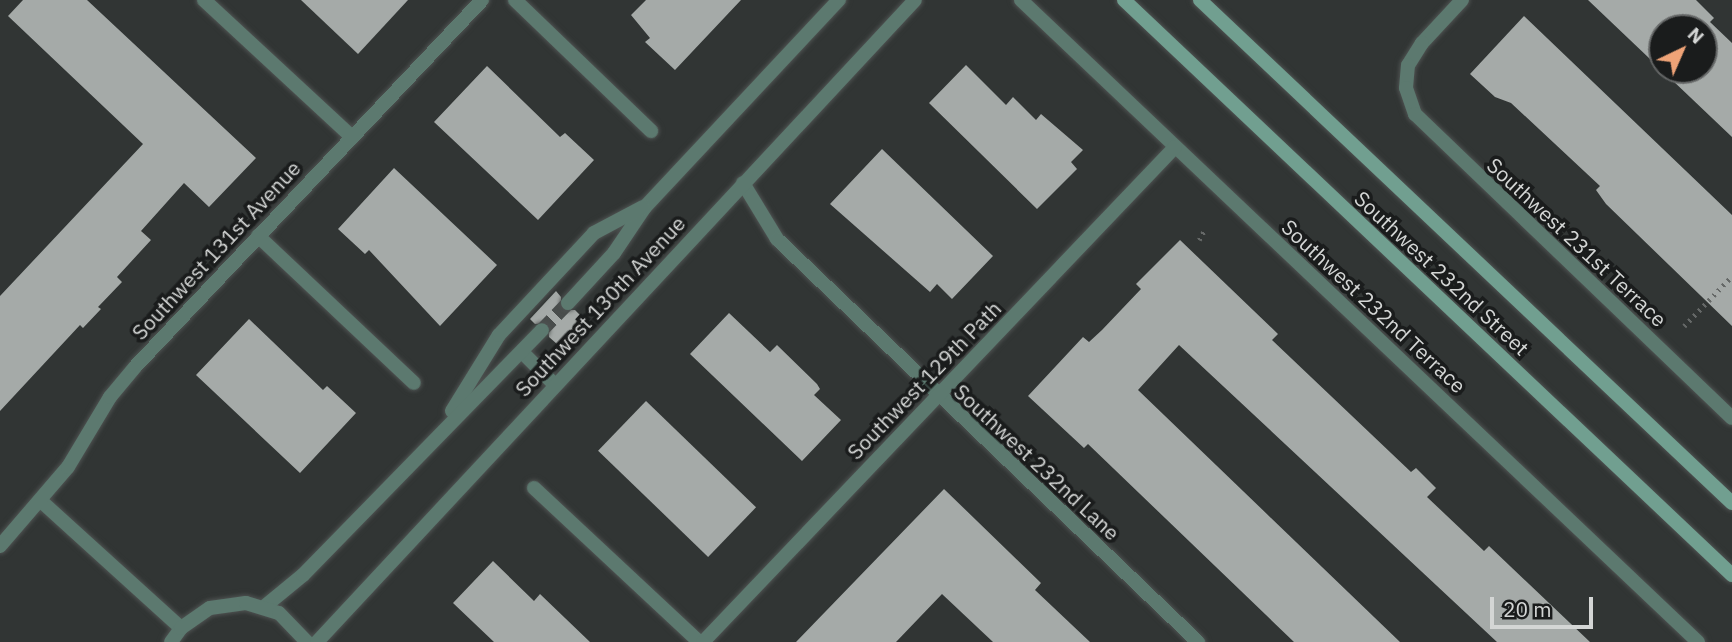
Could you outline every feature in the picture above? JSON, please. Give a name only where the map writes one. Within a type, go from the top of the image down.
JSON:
[{"type":"street","points":[[204,0],[352,137]]},
{"type":"street","name":"Southwest 131st Avenue","points":[[0,546],[41,501],[122,381],[482,0]]},
{"type":"street","points":[[514,0],[651,131]]},
{"type":"street","name":"Southwest 130th Avenue","points":[[568,303],[614,253],[645,207],[839,0]]},
{"type":"street","name":"Southwest 130th Avenue","points":[[317,642],[915,0]]},
{"type":"street","name":"Southwest 232nd Terrace","points":[[1021,0],[1698,642]]},
{"type":"street","name":"Southwest 232nd Street","points":[[1124,0],[1732,575]]},
{"type":"street","name":"Southwest 232nd Street","points":[[1200,0],[1732,503]]},
{"type":"street","name":"Southwest 231st Terrace","points":[[1462,0],[1413,53],[1406,88],[1423,126],[1732,418]]},
{"type":"street","name":"Southwest 129th Path","points":[[701,642],[1174,147]]},
{"type":"street","name":"Southwest 232nd Lane","points":[[743,183],[777,239],[937,396],[1198,642]]},
{"type":"street","name":"Southwest 130th Avenue","points":[[439,431],[499,335],[594,233],[645,207]]},
{"type":"street","points":[[258,236],[414,383]]},
{"type":"street","name":"Southwest 130th Avenue","points":[[264,607],[303,575],[439,431],[542,330]]},
{"type":"street","points":[[522,352],[555,385]]},
{"type":"street","points":[[534,488],[701,642]]},
{"type":"street","points":[[41,501],[181,628]]},
{"type":"street","points":[[172,642],[181,628],[194,617],[228,604],[264,607],[292,623],[307,642]]},
{"type":"path","points":[[1199,240],[1204,231]]},
{"type":"path","points":[[1684,326],[1732,276]]},
{"type":"building","points":[[23,0],[87,0],[256,158],[209,207],[184,183],[141,231],[151,240],[117,277],[122,282],[98,307],[101,309],[83,328],[80,325],[0,411],[0,296],[143,144],[8,16]]},
{"type":"building","points":[[301,0],[408,0],[358,54]]},
{"type":"building","points":[[646,0],[741,0],[675,70],[645,42],[650,38],[631,15]]},
{"type":"building","points":[[1588,0],[1696,0],[1710,14],[1648,14],[1648,57]]},
{"type":"building","points":[[1524,16],[1732,215],[1732,326],[1606,204],[1596,190],[1600,186],[1511,103],[1495,97],[1470,74]]},
{"type":"building","points":[[1718,30],[1732,43],[1732,137],[1676,84],[1718,84]]},
{"type":"building","points":[[966,65],[1006,105],[1013,97],[1036,120],[1041,114],[1083,150],[1071,162],[1077,169],[1037,209],[929,103]]},
{"type":"building","points":[[487,66],[560,137],[565,133],[594,160],[538,220],[434,122]]},
{"type":"building","points":[[882,149],[993,256],[952,299],[937,284],[930,292],[830,204]]},
{"type":"building","points":[[394,168],[497,265],[440,326],[369,250],[365,254],[338,229]]},
{"type":"building","points":[[1180,240],[1278,334],[1272,340],[1411,472],[1416,468],[1436,488],[1427,497],[1484,551],[1489,546],[1590,642],[1497,642],[1179,345],[1138,390],[1400,642],[1294,642],[1088,444],[1084,448],[1028,396],[1083,337],[1089,342],[1102,330],[1141,289],[1136,284]]},
{"type":"building","points":[[556,291],[561,297],[561,310],[575,310],[590,325],[565,351],[549,337],[548,323],[535,324],[530,319]]},
{"type":"building","points":[[729,313],[770,352],[777,345],[817,384],[820,389],[814,395],[841,420],[802,461],[690,354]]},
{"type":"building","points":[[249,319],[323,390],[327,386],[356,413],[300,473],[196,375]]},
{"type":"building","points":[[646,401],[756,507],[708,557],[598,451]]},
{"type":"building","points":[[944,489],[1041,583],[1035,590],[1090,642],[993,642],[942,594],[896,642],[796,642]]},
{"type":"building","points":[[493,561],[534,601],[540,594],[590,642],[494,642],[453,603]]},
{"type":"tunnel","points":[[542,330],[568,303]]}]
